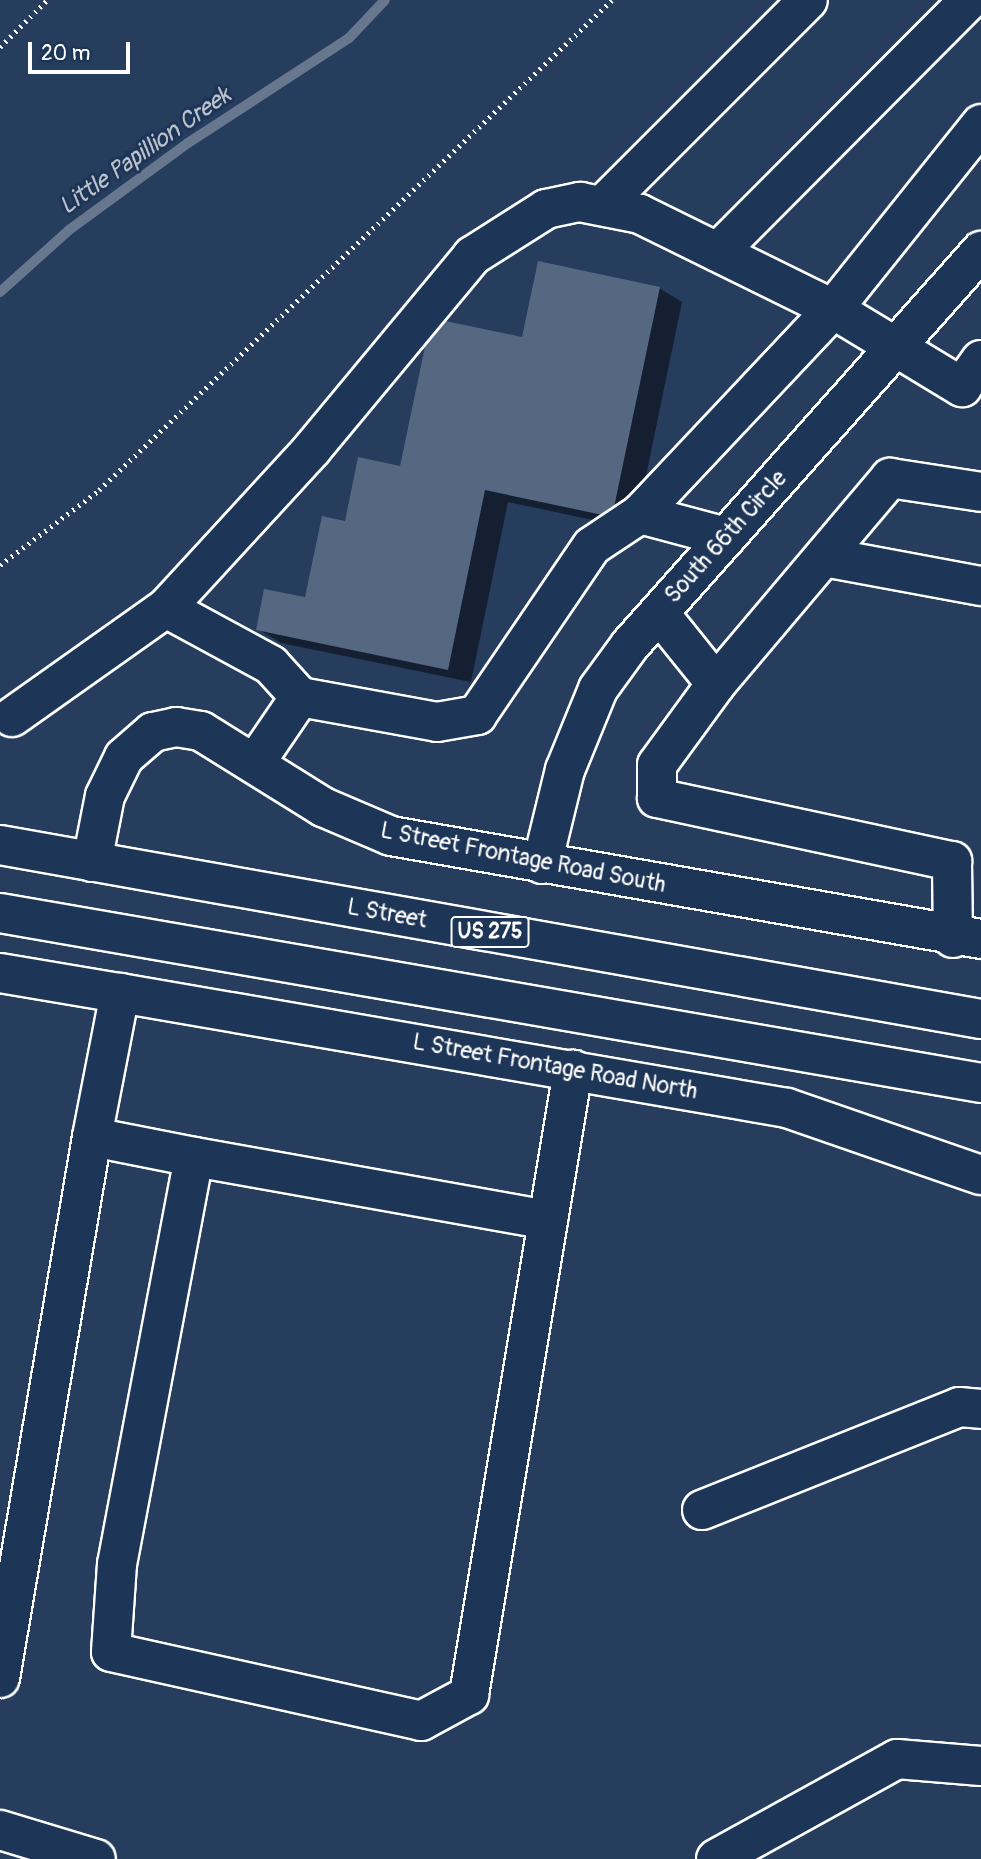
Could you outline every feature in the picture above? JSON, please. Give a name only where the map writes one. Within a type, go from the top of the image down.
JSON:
[{"type":"main road","points":[[602,206],[808,0]]},
{"type":"main road","points":[[718,252],[969,0]]},
{"type":"main road","points":[[166,608],[271,665],[300,697],[438,722],[477,715],[592,546],[639,514],[833,309],[981,124]]},
{"type":"main road","points":[[12,717],[166,608],[312,449],[472,256],[546,209],[580,202],[640,214],[833,309],[898,344],[962,387],[981,360]]},
{"type":"main road","name":"South 66th Circle","points":[[542,864],[578,729],[598,689],[659,613],[981,251]]},
{"type":"main road","points":[[967,938],[967,860],[657,798],[657,765],[716,684],[890,478],[981,492]]},
{"type":"main road","points":[[639,514],[726,537]]},
{"type":"main road","points":[[824,557],[981,586]]},
{"type":"main road","points":[[659,613],[716,684]]},
{"type":"main road","points":[[255,763],[300,697]]},
{"type":"main road","name":"L Street Frontage Road South","points":[[92,862],[113,775],[134,744],[153,732],[201,731],[323,807],[380,832],[542,864],[967,938]]},
{"type":"main road","name":"L Street","points":[[0,845],[981,1019]]},
{"type":"main road","points":[[0,913],[981,1083]]},
{"type":"main road","name":"L Street Frontage Road North","points":[[0,973],[787,1108],[981,1175]]},
{"type":"main road","points":[[0,1678],[92,1137],[120,993]]},
{"type":"main road","points":[[194,1157],[117,1564],[111,1652],[421,1721],[469,1695],[573,1070]]},
{"type":"main road","points":[[92,1137],[548,1220]]},
{"type":"main road","points":[[702,1510],[959,1407],[981,1409]]},
{"type":"main road","points":[[716,1859],[897,1759],[981,1766]]},
{"type":"main road","points":[[0,1830],[96,1859]]},
{"type":"path","points":[[0,47],[47,0]]},
{"type":"path","points":[[0,565],[99,490],[612,0]]},
{"type":"building","points":[[538,261],[660,287],[612,517],[485,490],[448,670],[256,630],[264,589],[305,597],[322,516],[345,521],[358,457],[400,466],[431,318],[522,337]]},
{"type":"waterway","name":"Little Papillion Creek","points":[[0,292],[69,230],[188,143],[349,38],[385,0]]}]
